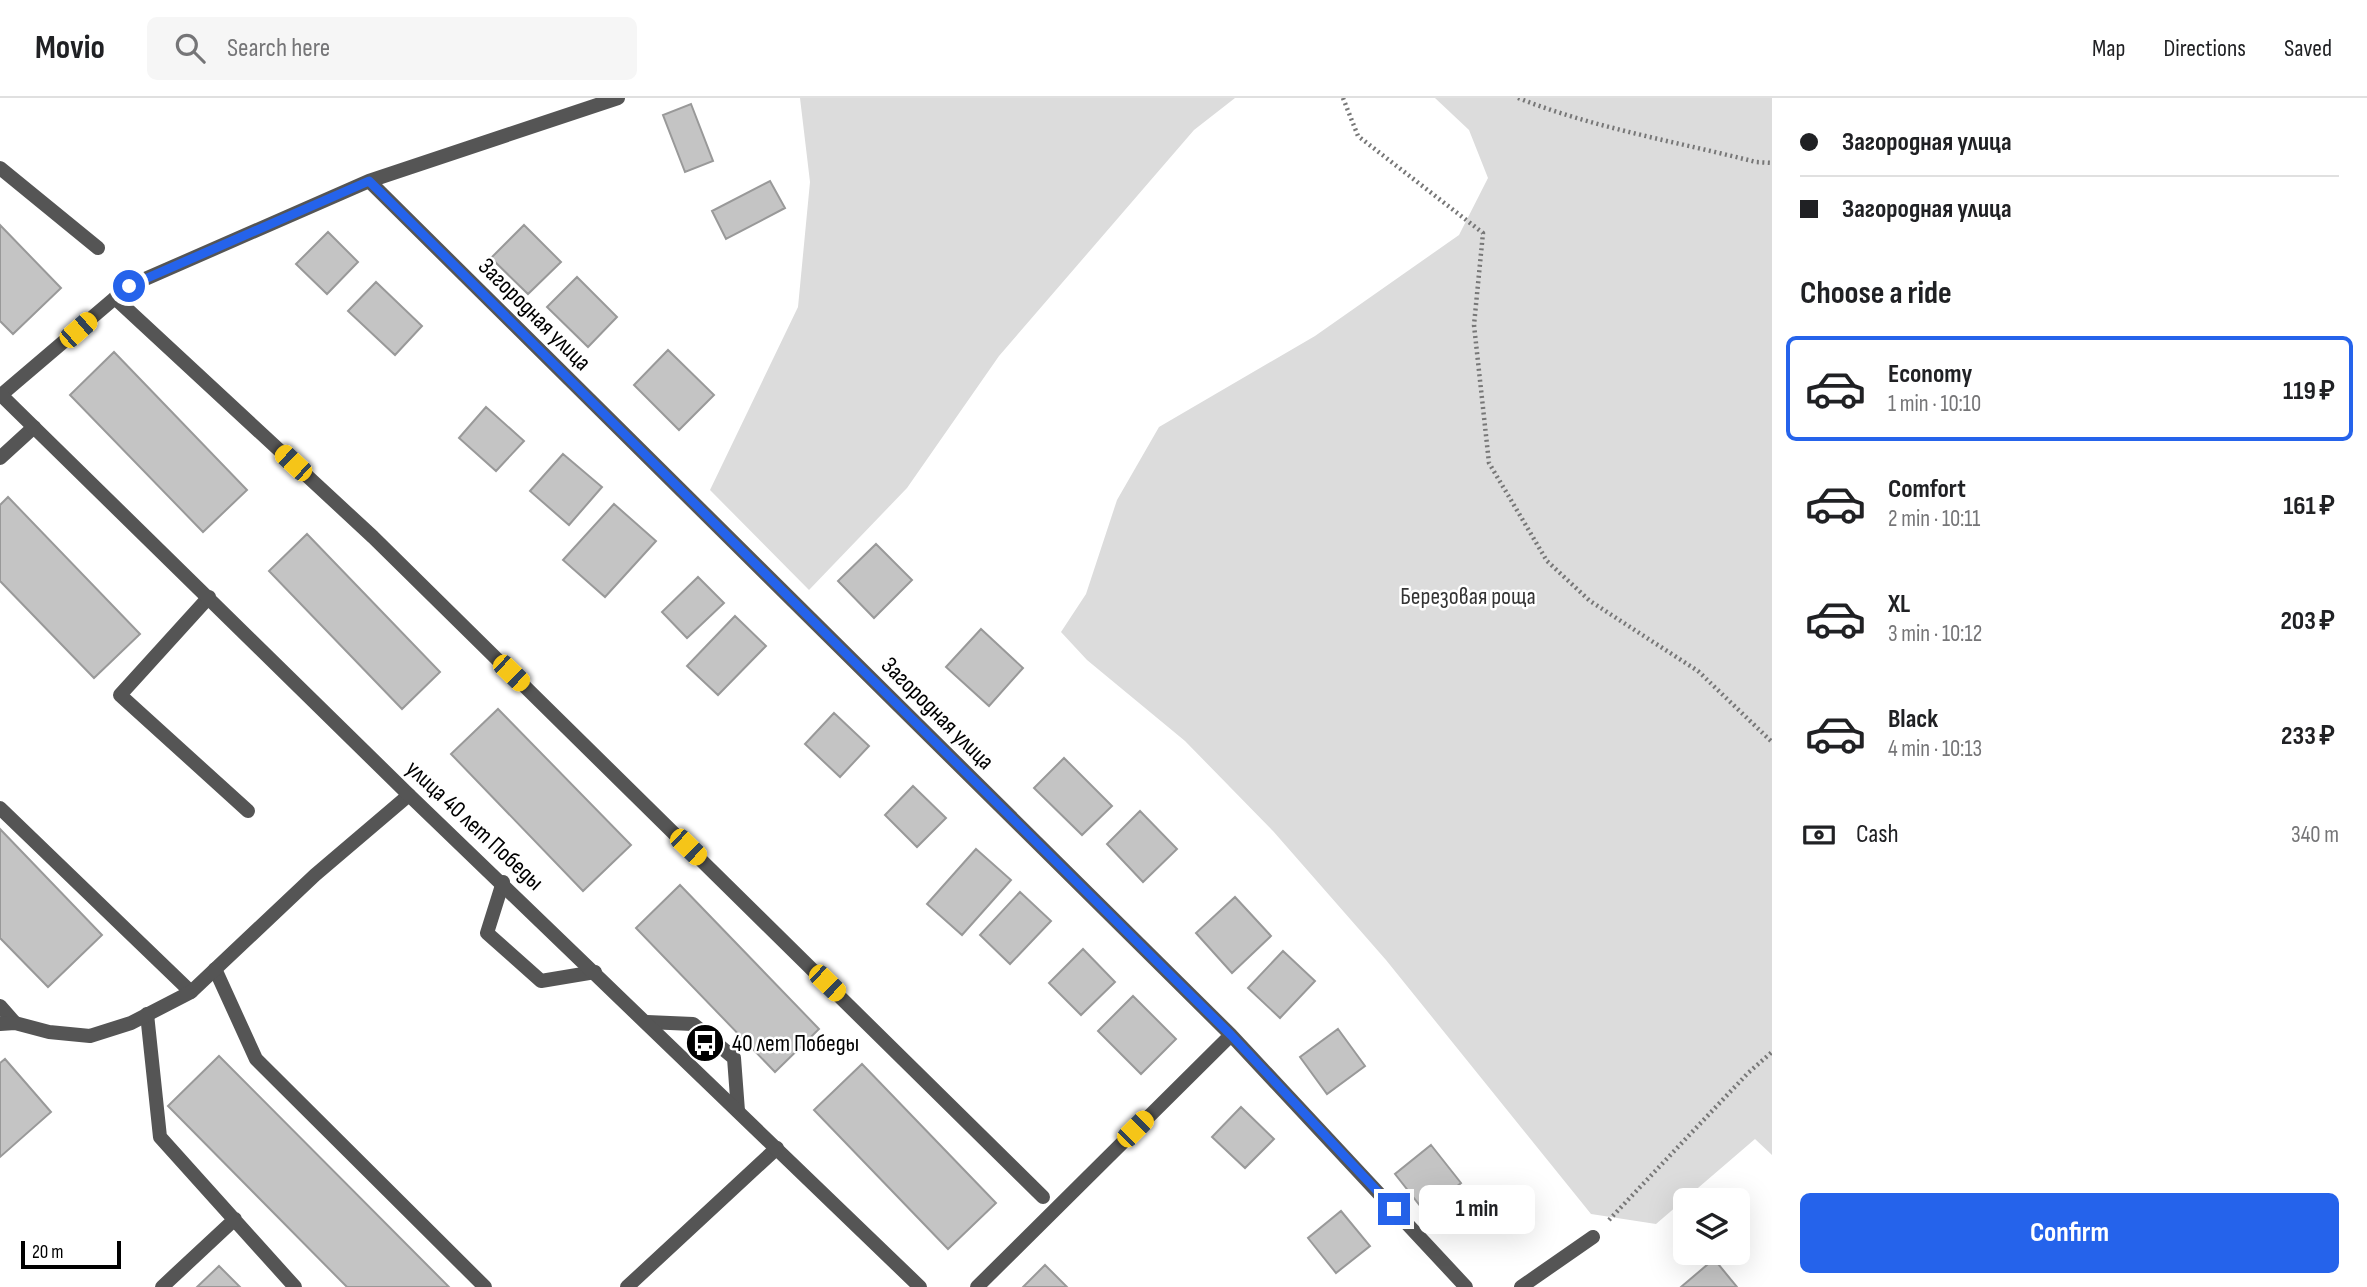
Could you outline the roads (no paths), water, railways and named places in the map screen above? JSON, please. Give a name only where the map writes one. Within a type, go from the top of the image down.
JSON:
[{"type":"street","points":[[1,395],[129,286],[369,181],[618,98]]},
{"type":"street","points":[[0,168],[98,248]]},
{"type":"street","name":"Загородная улица","points":[[369,181],[1231,1035],[1466,1287]]},
{"type":"street","points":[[114,298],[383,546],[1044,1197]]},
{"type":"street","name":"улица 40 лет Победы","points":[[1,395],[409,794],[920,1287]]},
{"type":"street","points":[[0,458],[34,427]]},
{"type":"street","points":[[209,597],[120,695],[248,811]]},
{"type":"street","points":[[0,1024],[15,1023],[49,1032],[90,1036],[147,1014],[191,992],[315,875],[409,794]]},
{"type":"street","points":[[0,808],[191,992]]},
{"type":"street","points":[[503,882],[487,933],[541,981],[596,972]]},
{"type":"street","points":[[215,969],[256,1059],[485,1287]]},
{"type":"street","points":[[0,1006],[15,1023]]},
{"type":"street","points":[[147,1014],[160,1137],[295,1287]]},
{"type":"street","points":[[647,1022],[693,1024],[734,1058],[738,1111]]},
{"type":"street","points":[[977,1287],[1231,1035]]},
{"type":"street","points":[[627,1287],[776,1148]]},
{"type":"street","points":[[162,1287],[235,1219]]},
{"type":"street","points":[[1521,1287],[1593,1237]]},
{"type":"place","name":"40 лет Победы","points":[[705,1043]]},
{"type":"park label","name":"Березовая роща","points":[[1468,596]]}]
